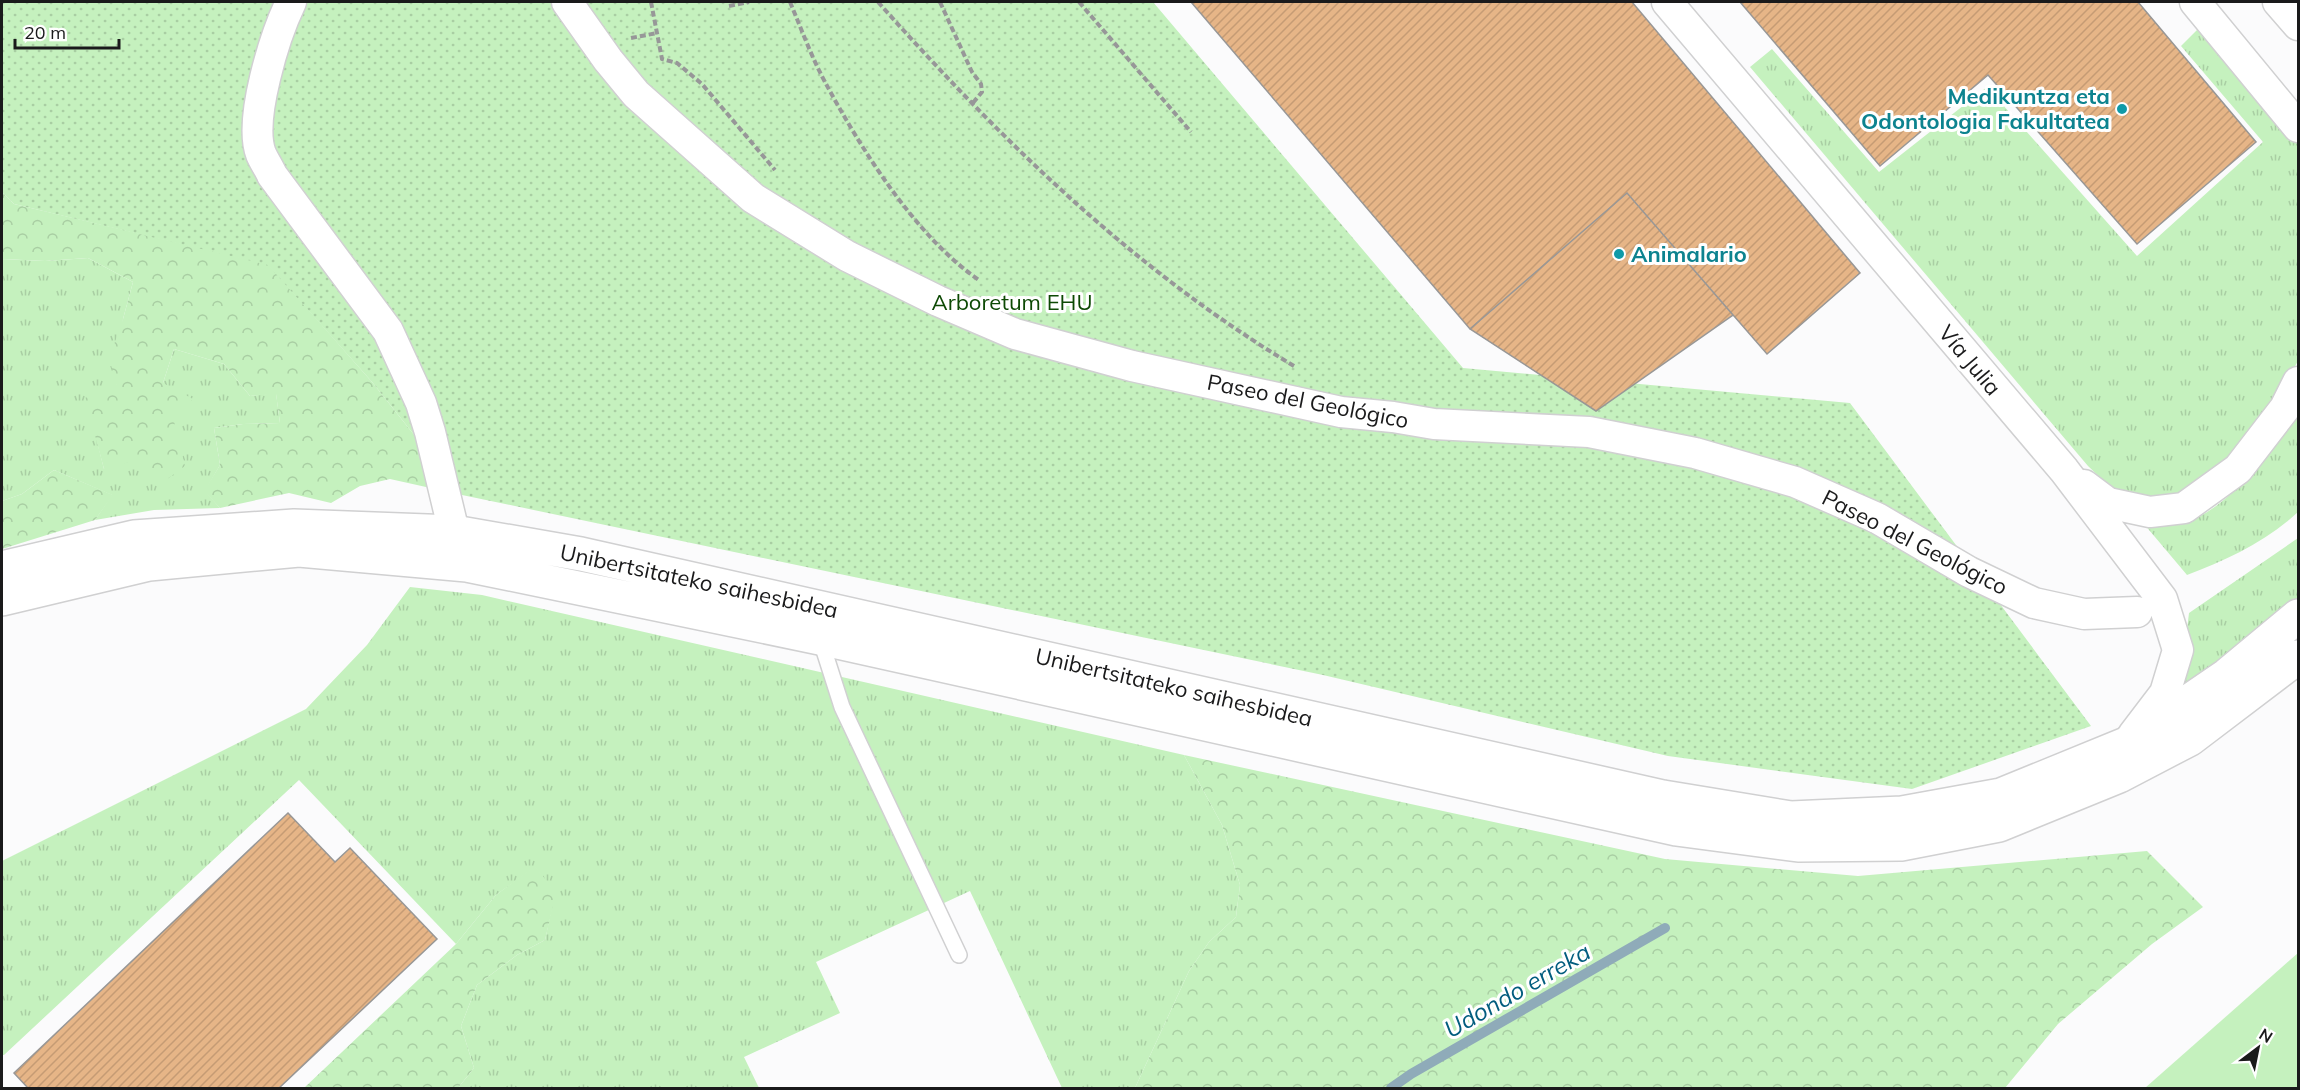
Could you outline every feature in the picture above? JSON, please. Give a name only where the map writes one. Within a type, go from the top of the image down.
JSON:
[{"type":"main road","name":"Unibertsitateko saihesbidea","points":[[2,568],[134,537],[294,526],[454,532],[581,554],[1664,797],[1791,818],[1902,813],[2001,795],[2126,744],[2228,675],[2298,616]]},
{"type":"main road","name":"Unibertsitateko saihesbidea","points":[[2,599],[149,564],[299,550],[467,565],[820,638],[1676,829],[1798,845],[1901,844],[2000,825],[2120,776],[2190,739],[2298,657]]},
{"type":"street","points":[[291,2],[274,47],[262,93],[258,133],[261,154],[272,175],[388,331],[421,403],[454,532]]},
{"type":"street","name":"Paseo del Geológico","points":[[567,2],[608,60],[636,94],[753,198],[847,256],[938,301],[1015,334],[1121,363],[1341,412],[1394,417],[1434,424],[1589,432],[1695,453],[1795,482],[1877,518],[1969,572],[2034,603],[2084,614],[2137,612]]},
{"type":"street","name":"Vía Julia","points":[[1667,2],[2064,470],[2162,599],[2178,650],[2165,693],[2126,744]]},
{"type":"street","points":[[2195,2],[2298,127]]},
{"type":"street","points":[[2278,2],[2298,25]]},
{"type":"street","points":[[2064,470],[2108,503],[2150,512],[2184,508],[2238,469],[2285,408],[2298,382]]},
{"type":"lane","points":[[820,638],[842,707],[959,955]]},
{"type":"path","points":[[651,2],[662,59],[677,63],[702,84],[778,174]]},
{"type":"path","points":[[729,6],[749,2]]},
{"type":"path","points":[[790,2],[824,81],[864,147],[900,200],[912,217],[957,265],[986,285]]},
{"type":"path","points":[[878,2],[972,104],[1032,164],[1114,239],[1212,314],[1303,370]]},
{"type":"path","points":[[940,2],[972,72],[981,84],[982,92],[972,104]]},
{"type":"path","points":[[1079,2],[1191,132]]},
{"type":"green space","name":"Arboretum EHU","points":[[2,2],[1153,2],[1463,368],[1850,403],[2091,726],[1912,789],[1668,756],[1323,675],[462,495],[372,382],[268,265],[14,204],[2,192]]},
{"type":"green space","points":[[2203,24],[2298,142],[2298,361],[2275,401],[2234,456],[2173,498],[2141,500],[2123,495],[2108,485],[2088,466],[1750,67],[1772,49],[1879,172],[1987,87],[2137,256],[2263,142],[2181,46]]},
{"type":"green space","points":[[2,192],[14,204],[268,264],[372,382],[462,495],[390,479],[360,486],[331,503],[289,493],[220,508],[204,491],[220,465],[214,428],[280,423],[276,394],[250,396],[224,364],[174,349],[163,383],[193,399],[173,417],[185,466],[159,485],[132,461],[104,469],[85,398],[117,384],[109,359],[133,282],[88,258],[45,261],[2,259]]},
{"type":"green space","points":[[88,258],[133,282],[123,319],[117,384],[97,441],[104,469],[163,383],[174,349],[224,364],[250,396],[276,393],[280,423],[214,428],[220,465],[205,491],[220,508],[154,510],[95,520],[112,495],[54,470],[22,494],[2,501],[2,259],[45,261]]},
{"type":"green space","points":[[2298,407],[2298,512],[2273,532],[2246,549],[2187,575],[2144,524],[2186,522],[2204,514],[2221,502],[2250,474]]},
{"type":"green space","points":[[54,470],[113,495],[95,520],[2,549],[2,501],[22,494]]},
{"type":"green space","points":[[2298,538],[2298,601],[2179,694],[2189,613]]},
{"type":"green space","points":[[410,587],[482,595],[1184,755],[1222,825],[1240,885],[1236,917],[1209,942],[1189,971],[1135,1088],[1062,1088],[970,891],[816,962],[840,1013],[744,1057],[759,1088],[458,1088],[474,1068],[461,1026],[477,985],[517,955],[545,940],[555,893],[535,867],[496,895],[456,944],[299,780],[2,1055],[2,861],[306,709],[367,645]]},
{"type":"green space","points":[[1184,755],[1665,859],[1858,876],[2147,851],[2203,907],[2152,944],[2058,1024],[2005,1088],[1135,1088],[1189,971],[1209,942],[1236,917],[1240,885],[1222,825]]},
{"type":"green space","points":[[535,866],[556,893],[545,940],[517,955],[477,985],[461,1026],[474,1068],[458,1088],[304,1088],[456,944],[496,895]]},
{"type":"green space","points":[[2298,953],[2298,1088],[2145,1088]]},
{"type":"building","points":[[1191,2],[1632,2],[1860,273],[1767,354],[1627,193],[1470,329]]},
{"type":"building","name":"Medikuntza eta Odontologia Fakultatea","points":[[1740,2],[2138,2],[2256,142],[2137,244],[1988,75],[1880,166]]},
{"type":"building","name":"Medikuntza eta Odontologia Fakultatea","points":[[1740,2],[2138,2],[2256,142],[2137,244],[1988,75],[1880,166]]},
{"type":"building","name":"Animalario","points":[[1627,193],[1733,315],[1596,411],[1470,329]]},
{"type":"building","points":[[288,813],[335,862],[350,848],[437,939],[279,1088],[28,1088],[14,1073]]},
{"type":"waterway","name":"Udondo erreka","points":[[1391,1088],[1411,1074],[1665,928]]},
{"type":"place","name":"Medikuntza eta Odontologia Fakultatea","points":[[2122,109]]},
{"type":"place","name":"Animalario","points":[[1619,254]]}]
